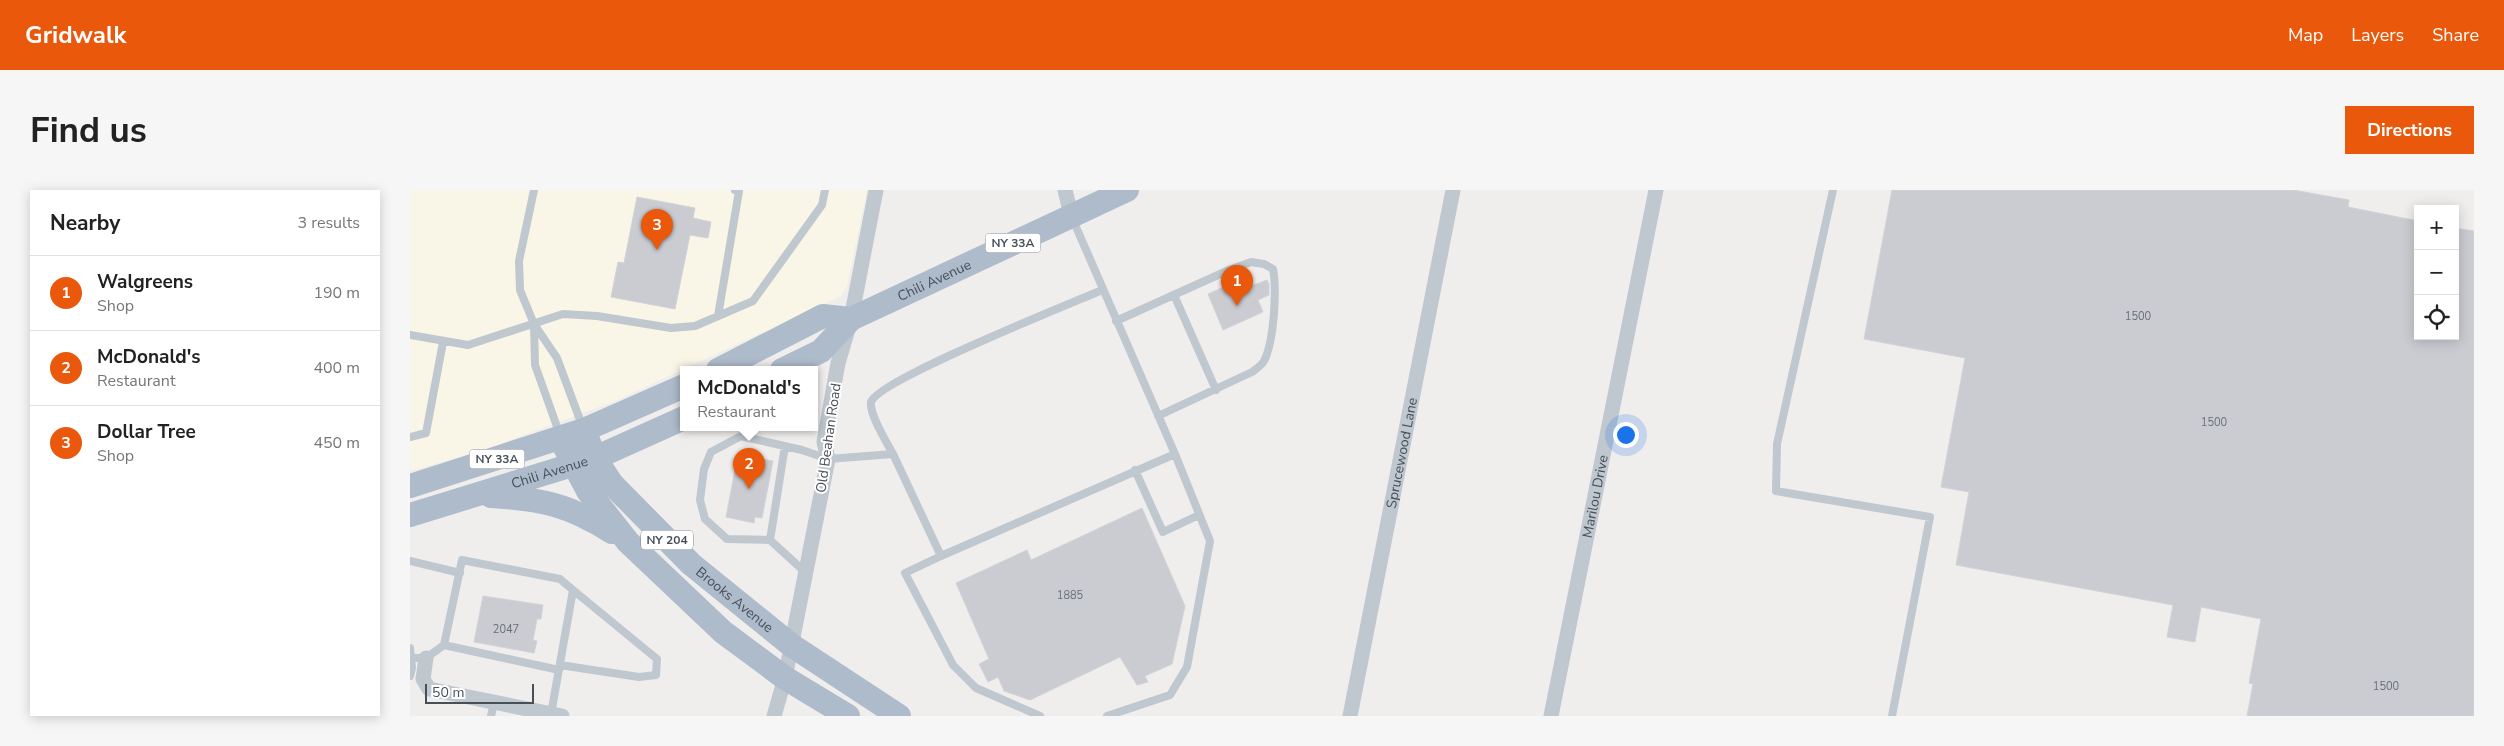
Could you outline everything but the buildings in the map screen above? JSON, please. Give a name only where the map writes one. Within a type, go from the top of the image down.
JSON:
[{"type":"main road","name":"Chili Avenue","points":[[790,366],[821,351],[851,319],[1127,190]]},
{"type":"main road","points":[[726,366],[823,316],[851,319]]},
{"type":"main road","name":"Chili Avenue","points":[[410,486],[584,430],[680,388]]},
{"type":"main road","name":"Chili Avenue","points":[[410,515],[584,462],[680,420]]},
{"type":"main road","name":"Brooks Avenue","points":[[584,430],[584,462],[588,491],[628,542],[723,632],[785,678],[848,716]]},
{"type":"main road","name":"Brooks Avenue","points":[[560,438],[584,462],[612,484],[691,564],[791,645],[899,716]]},
{"type":"main road","name":"NY 204","points":[[474,495],[528,498],[555,504],[587,516],[628,542]]},
{"type":"street","name":"Old Beahan Road","points":[[774,716],[785,678],[828,459],[824,442],[840,352],[851,319],[876,190]]},
{"type":"street","points":[[1065,190],[1071,215]]},
{"type":"street","name":"Sprucewood Lane","points":[[1350,716],[1453,190]]},
{"type":"street","name":"Marilou Drive","points":[[1551,716],[1656,190]]},
{"type":"street","points":[[419,658],[423,680],[429,689],[493,710],[557,715]]},
{"type":"lane","points":[[534,190],[519,261],[518,280],[520,290],[534,324],[557,358],[584,430]]},
{"type":"lane","points":[[718,316],[739,191],[735,190]]},
{"type":"lane","points":[[410,335],[468,345],[563,314],[597,316],[671,328],[695,326],[753,301],[822,205],[825,190]]},
{"type":"lane","points":[[1833,190],[1777,444],[1776,491],[1930,517],[1892,716]]},
{"type":"lane","points":[[1071,215],[1102,290],[1175,454],[1210,541],[1187,667],[1170,696],[1107,716]]},
{"type":"lane","points":[[1116,321],[1251,262],[1264,264],[1273,270],[1275,281],[1274,306],[1264,362],[1252,372],[1158,416]]},
{"type":"lane","points":[[941,556],[871,409],[872,401],[878,393],[902,378],[1102,290]]},
{"type":"lane","points":[[1174,295],[1216,390]]},
{"type":"lane","points":[[534,324],[535,365],[554,415],[560,438]]},
{"type":"lane","points":[[410,436],[426,433],[443,342]]},
{"type":"lane","points":[[805,572],[770,540],[727,539],[705,519],[700,500],[704,469],[711,452],[741,436],[785,446],[828,459],[893,454]]},
{"type":"lane","points":[[770,540],[785,446]]},
{"type":"lane","points":[[1040,716],[976,688],[953,665],[905,573],[1175,454]]},
{"type":"lane","points":[[1135,470],[1163,532],[1199,516]]},
{"type":"lane","points":[[410,676],[419,658],[444,645],[559,668],[639,677],[656,675],[657,660],[560,578],[462,560],[444,645]]},
{"type":"lane","points":[[410,562],[460,573]]},
{"type":"lane","points":[[557,715],[559,668],[572,590]]},
{"type":"lane","points":[[410,648],[419,658]]},
{"type":"shaded area","points":[[410,190],[867,190],[847,286],[841,296],[690,366],[680,366],[680,371],[615,401],[484,450],[410,471]]},
{"type":"place","name":"Dollar Tree","points":[[657,250]]},
{"type":"place","name":"Walgreens","points":[[1237,306]]},
{"type":"place","name":"McDonald's","points":[[749,489]]}]
